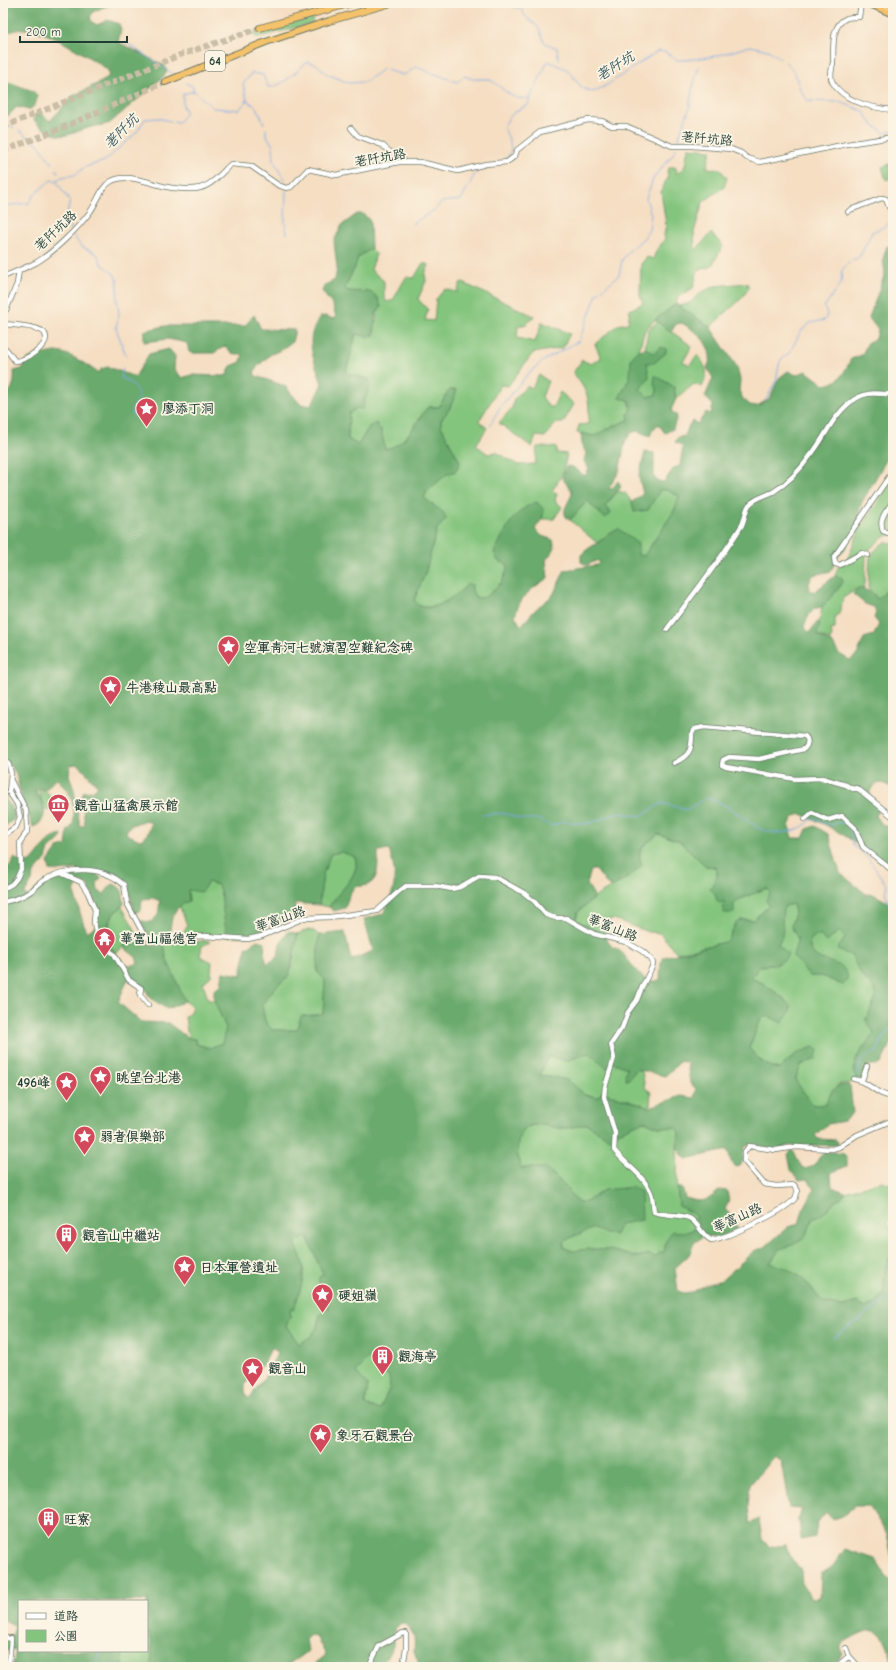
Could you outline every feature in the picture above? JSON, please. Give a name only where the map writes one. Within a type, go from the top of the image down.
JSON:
[{"type":"highway","points":[[260,28],[352,3]]},
{"type":"highway","name":"64","points":[[165,82],[266,42],[329,21],[391,3]]},
{"type":"highway","points":[[868,3],[893,14]]},
{"type":"highway","points":[[884,3],[893,7]]},
{"type":"street","points":[[861,3],[860,17],[847,18],[840,24],[834,34],[831,80],[839,92],[850,98],[873,108],[893,110]]},
{"type":"street","points":[[876,3],[893,10]]},
{"type":"street","name":"荖阡坑路","points":[[3,277],[37,262],[72,231],[90,212],[106,185],[111,181],[128,178],[139,179],[172,188],[201,188],[212,183],[231,164],[240,164],[251,166],[278,185],[286,188],[291,187],[308,169],[336,175],[404,162],[420,162],[458,171],[513,159],[517,150],[540,132],[553,128],[565,127],[588,120],[602,121],[612,126],[626,126],[672,146],[731,148],[741,152],[752,161],[766,162],[827,147],[893,137]]},
{"type":"street","points":[[351,128],[358,136],[382,145],[390,152],[401,155],[404,162]]},
{"type":"street","points":[[848,212],[882,198],[886,199],[889,207],[893,210]]},
{"type":"street","points":[[3,312],[6,310],[17,284],[19,270]]},
{"type":"street","points":[[3,324],[38,328],[45,333],[46,336],[39,349],[20,361],[15,361],[6,348],[3,347]]},
{"type":"street","points":[[667,629],[696,591],[743,524],[749,506],[757,499],[788,482],[811,456],[840,412],[849,402],[871,392],[893,394]]},
{"type":"street","points":[[868,556],[862,554],[840,565],[835,564],[834,557],[893,471]]},
{"type":"street","points":[[893,502],[883,515],[881,527],[883,531],[893,535]]},
{"type":"street","points":[[674,763],[690,752],[692,732],[695,729],[704,727],[756,730],[805,736],[808,743],[804,748],[759,760],[725,758],[722,765],[726,767],[795,779],[822,778],[846,785],[853,789],[857,788],[893,817]]},
{"type":"street","points":[[3,758],[9,766],[11,781],[9,792],[20,811],[20,817],[16,827],[3,836]]},
{"type":"street","points":[[3,889],[15,881],[22,870],[20,842],[27,832],[26,810],[11,781]]},
{"type":"street","points":[[805,819],[812,814],[828,820],[842,816],[855,828],[863,846],[893,871]]},
{"type":"street","name":"華富山路","points":[[3,902],[21,897],[46,878],[61,873],[78,870],[93,870],[121,883],[125,888],[127,903],[144,935],[150,939],[159,940],[199,936],[237,939],[256,938],[304,918],[330,917],[377,911],[406,886],[435,886],[452,889],[460,887],[479,876],[494,877],[524,893],[534,901],[546,915],[551,917],[566,918],[594,934],[626,942],[642,951],[651,959],[653,963],[652,967],[637,1000],[628,1012],[622,1028],[611,1044],[614,1058],[605,1087],[604,1097],[615,1133],[614,1150],[649,1188],[652,1195],[654,1212],[689,1218],[696,1223],[707,1238],[711,1240],[727,1237],[745,1228],[770,1215],[796,1197],[798,1191],[794,1185],[776,1186],[764,1184],[744,1161],[744,1153],[749,1146],[776,1150],[796,1147],[832,1149],[839,1147],[857,1135],[893,1120]]},
{"type":"street","points":[[61,873],[84,885],[95,910],[94,922],[98,943],[114,954],[129,980],[141,988],[140,995],[148,1005]]},
{"type":"street","points":[[862,1080],[867,1066]]},
{"type":"street","points":[[854,1079],[862,1080],[881,1094],[893,1096]]},
{"type":"street","points":[[370,1665],[379,1646],[406,1633],[404,1667]]},
{"type":"street","points":[[7,1638],[11,1666]]},
{"type":"street","points":[[846,1648],[849,1656],[859,1667]]},
{"type":"street","points":[[836,1667],[849,1656]]},
{"type":"street","points":[[3,1661],[11,1666]]},
{"type":"green space","points":[[3,3],[115,3],[94,11],[90,17],[92,22],[97,25],[108,20],[119,24],[121,29],[118,42],[165,66],[167,72],[110,123],[64,135],[53,133],[35,122],[35,114],[41,114],[50,121],[73,96],[105,80],[109,75],[108,70],[66,44],[42,33],[21,29],[3,32]]},
{"type":"green space","points":[[312,18],[313,23],[260,37],[256,37],[252,33]]},
{"type":"green space","points":[[3,80],[33,91],[37,95],[34,106],[29,110],[17,107],[8,116],[3,116]]},
{"type":"green space","points":[[688,148],[711,150],[707,168],[720,169],[727,178],[724,187],[703,202],[694,232],[695,251],[711,233],[723,246],[711,267],[698,270],[693,288],[678,297],[676,304],[655,320],[645,330],[639,350],[631,358],[630,377],[620,398],[629,400],[631,409],[629,420],[613,426],[595,437],[577,433],[579,425],[588,424],[589,408],[585,391],[573,373],[582,360],[591,364],[601,358],[595,344],[618,325],[628,323],[630,310],[643,303],[640,295],[641,264],[647,257],[653,259],[657,249],[665,239],[664,235],[666,224],[661,192],[668,176],[667,171],[670,167],[676,167],[677,174],[685,166]]},
{"type":"green space","points":[[890,164],[893,177],[886,180],[882,167]]},
{"type":"green space","points":[[357,214],[363,214],[370,220],[371,249],[358,257],[345,287],[346,290],[372,293],[375,295],[381,307],[375,315],[374,335],[368,337],[356,334],[346,372],[348,374],[369,379],[370,385],[362,409],[357,408],[349,413],[348,439],[358,445],[369,427],[376,423],[381,430],[385,449],[392,447],[398,444],[409,434],[426,409],[429,407],[439,407],[449,390],[457,390],[450,408],[441,420],[441,426],[460,462],[456,471],[447,474],[427,491],[424,498],[444,513],[446,519],[437,529],[425,574],[414,600],[420,606],[426,608],[434,607],[450,599],[468,584],[472,585],[473,593],[476,597],[485,597],[490,594],[500,585],[508,565],[497,560],[494,552],[506,529],[521,510],[537,502],[544,510],[542,519],[535,529],[542,536],[553,540],[555,548],[546,560],[548,578],[537,585],[523,598],[517,609],[515,616],[521,626],[535,610],[553,595],[565,570],[597,565],[599,563],[598,560],[587,565],[581,562],[581,555],[588,549],[612,532],[619,529],[638,544],[638,555],[644,556],[674,511],[679,496],[666,490],[660,490],[648,510],[634,512],[632,502],[643,494],[639,477],[645,452],[654,453],[654,477],[658,481],[664,482],[674,468],[680,466],[683,446],[675,442],[678,437],[685,436],[689,425],[693,421],[698,424],[706,412],[711,414],[713,405],[705,397],[713,378],[707,368],[710,359],[709,350],[700,336],[682,323],[676,324],[671,332],[655,320],[676,304],[710,327],[737,367],[740,380],[739,391],[743,399],[750,405],[757,406],[769,399],[779,378],[788,371],[796,375],[806,371],[825,385],[830,384],[835,382],[841,376],[851,359],[862,355],[868,342],[876,339],[878,330],[869,318],[885,273],[883,259],[887,246],[893,247],[893,254],[891,258],[893,258],[893,448],[862,502],[859,512],[861,521],[857,531],[851,537],[846,547],[837,558],[831,571],[813,575],[809,583],[809,589],[814,592],[835,576],[843,579],[839,588],[822,607],[815,609],[810,613],[804,626],[807,631],[810,632],[817,622],[820,623],[817,635],[833,644],[839,654],[850,660],[857,655],[864,638],[874,635],[879,624],[874,618],[876,612],[874,607],[865,604],[853,594],[858,588],[869,591],[878,599],[888,589],[893,592],[893,788],[883,783],[875,784],[870,791],[870,796],[880,808],[875,816],[883,825],[893,829],[893,872],[850,839],[814,819],[801,814],[793,817],[789,826],[792,838],[803,838],[807,829],[815,826],[828,834],[840,873],[866,894],[875,895],[893,905],[893,1040],[881,1063],[878,1065],[869,1065],[863,1079],[857,1080],[854,1067],[858,1055],[874,1033],[866,1020],[876,997],[875,988],[862,976],[851,955],[837,950],[845,938],[840,931],[828,941],[825,941],[821,936],[815,936],[810,940],[810,947],[815,956],[844,969],[848,977],[843,985],[822,976],[810,976],[793,956],[798,939],[791,926],[795,913],[793,904],[785,906],[782,917],[783,930],[778,944],[788,954],[786,958],[780,962],[773,965],[761,966],[752,976],[753,979],[768,987],[787,1002],[791,1006],[790,1012],[782,1023],[768,1016],[761,1018],[749,1048],[762,1062],[779,1069],[796,1054],[813,1047],[818,1050],[816,1059],[801,1065],[795,1080],[813,1105],[825,1105],[836,1087],[850,1085],[853,1113],[844,1121],[828,1124],[815,1135],[818,1139],[836,1140],[838,1145],[787,1146],[773,1150],[754,1144],[748,1145],[744,1149],[743,1161],[736,1167],[731,1162],[728,1150],[686,1159],[678,1149],[679,1133],[677,1128],[659,1127],[644,1121],[616,1133],[613,1139],[610,1139],[587,1124],[571,1128],[558,1128],[539,1125],[528,1126],[520,1135],[518,1142],[518,1156],[521,1168],[547,1168],[562,1183],[578,1203],[586,1202],[604,1190],[633,1187],[641,1192],[642,1220],[620,1224],[615,1235],[606,1234],[594,1228],[575,1236],[564,1242],[564,1248],[573,1251],[590,1249],[609,1250],[638,1257],[647,1254],[655,1257],[659,1253],[664,1252],[666,1241],[672,1231],[690,1231],[698,1224],[695,1215],[679,1206],[677,1188],[682,1188],[685,1198],[700,1201],[711,1197],[719,1190],[727,1191],[729,1201],[725,1209],[735,1220],[737,1229],[719,1237],[704,1236],[694,1243],[689,1255],[675,1268],[678,1291],[684,1293],[692,1292],[706,1285],[722,1280],[754,1251],[765,1247],[788,1227],[799,1224],[803,1210],[814,1190],[808,1179],[799,1180],[791,1170],[788,1154],[792,1150],[800,1164],[805,1169],[814,1166],[820,1157],[826,1152],[844,1154],[847,1159],[847,1166],[832,1172],[831,1175],[832,1187],[845,1192],[844,1194],[826,1211],[812,1219],[808,1232],[802,1240],[793,1245],[780,1249],[770,1263],[786,1268],[801,1277],[823,1302],[840,1307],[858,1302],[865,1308],[873,1304],[882,1295],[886,1265],[893,1250],[893,1563],[887,1534],[869,1506],[855,1506],[842,1516],[832,1519],[826,1512],[817,1523],[815,1537],[801,1540],[799,1518],[802,1509],[789,1508],[781,1461],[774,1456],[750,1485],[748,1506],[750,1524],[759,1519],[762,1539],[769,1547],[786,1545],[789,1555],[801,1570],[802,1585],[812,1599],[820,1597],[821,1574],[832,1567],[845,1549],[875,1559],[888,1579],[893,1581],[893,1667],[886,1641],[877,1632],[871,1631],[861,1633],[842,1643],[840,1649],[843,1654],[833,1667],[776,1667],[767,1660],[760,1667],[421,1667],[414,1652],[415,1637],[406,1624],[401,1623],[395,1629],[393,1646],[383,1664],[385,1667],[314,1667],[317,1662],[326,1655],[317,1638],[310,1635],[306,1639],[308,1651],[290,1663],[290,1667],[151,1667],[152,1641],[148,1634],[148,1600],[18,1600],[18,1652],[125,1652],[122,1658],[124,1667],[13,1667],[16,1649],[7,1650],[5,1656],[3,1654],[3,1639],[13,1634],[15,1626],[3,1619],[3,881],[5,879],[3,870],[11,865],[14,858],[24,864],[32,861],[49,840],[62,834],[61,838],[49,849],[46,859],[33,874],[32,881],[24,895],[29,896],[47,880],[78,873],[78,869],[59,871],[50,870],[48,862],[58,848],[66,846],[68,830],[73,825],[74,818],[72,800],[57,779],[52,782],[46,790],[37,788],[36,793],[44,807],[44,817],[42,821],[33,827],[22,798],[17,777],[11,766],[7,763],[4,765],[6,800],[15,812],[14,819],[3,828],[3,395],[6,396],[12,388],[14,371],[22,369],[28,359],[39,353],[63,353],[78,360],[97,372],[100,372],[101,369],[108,367],[135,377],[149,354],[169,349],[175,356],[174,369],[182,378],[191,375],[224,376],[227,375],[231,366],[241,362],[243,354],[233,354],[225,346],[214,353],[192,353],[189,352],[187,343],[168,339],[144,342],[144,331],[165,326],[245,326],[254,315],[261,329],[295,330],[292,342],[279,351],[271,354],[257,367],[254,373],[256,376],[285,386],[300,404],[311,406],[322,384],[313,358],[311,342],[312,334],[320,317],[325,316],[334,319],[336,317],[333,306],[322,291],[325,285],[335,280],[337,268],[334,241],[342,225]],"holes":[[[78,764],[98,786],[92,791],[83,792],[82,799],[85,826],[80,826],[74,790],[69,775],[70,765]],[[147,820],[151,823],[145,838],[140,840],[126,834],[131,826]],[[658,834],[679,841],[706,866],[715,867],[718,874],[710,889],[715,894],[717,901],[720,903],[724,901],[723,913],[734,913],[734,904],[738,900],[767,888],[770,893],[766,900],[769,906],[753,920],[741,920],[736,923],[729,938],[725,942],[664,957],[661,963],[660,980],[652,981],[645,979],[639,974],[624,955],[612,947],[604,935],[576,920],[578,912],[595,897],[587,884],[591,870],[596,870],[610,888],[631,876],[642,865],[639,855],[642,847]],[[389,850],[394,868],[394,883],[391,897],[383,914],[364,919],[373,951],[351,960],[345,932],[319,935],[317,972],[325,980],[323,1014],[301,1016],[297,1030],[272,1030],[265,1021],[262,1005],[276,986],[289,976],[298,934],[289,931],[280,943],[278,957],[267,964],[264,953],[265,942],[257,940],[246,948],[241,975],[223,972],[221,986],[214,990],[214,1000],[226,1028],[222,1043],[210,1048],[196,1044],[196,1039],[188,1038],[168,1023],[141,1022],[118,1002],[128,979],[145,988],[150,998],[167,1009],[185,1001],[166,958],[164,943],[153,946],[145,942],[137,933],[123,947],[136,957],[138,963],[134,965],[126,965],[116,955],[108,938],[108,925],[112,915],[124,904],[122,891],[116,885],[112,884],[104,894],[98,891],[97,883],[101,878],[97,875],[100,871],[124,882],[129,890],[134,913],[141,910],[142,899],[153,898],[160,901],[158,915],[152,922],[140,921],[149,935],[159,937],[170,933],[172,918],[176,910],[189,901],[188,890],[201,892],[208,882],[218,885],[222,897],[225,924],[229,936],[245,936],[256,933],[280,921],[295,917],[295,903],[319,905],[323,874],[331,854],[342,852],[355,857],[355,872],[329,907],[334,911],[345,908],[350,893],[356,886],[364,886],[370,884],[374,880],[377,870],[378,851]],[[82,882],[88,885],[98,907],[97,926],[86,932],[74,893],[77,886]],[[589,1053],[608,1069],[612,1062],[627,1068],[625,1075],[627,1081],[637,1069],[665,1076],[681,1061],[687,1063],[690,1083],[696,1089],[694,1098],[681,1096],[650,1107],[602,1092],[598,1097],[585,1095],[568,1080],[540,1075],[548,1056],[566,1061]],[[307,1236],[323,1275],[319,1277],[319,1283],[321,1287],[325,1287],[329,1291],[325,1298],[329,1309],[320,1314],[317,1328],[310,1337],[299,1344],[286,1326],[290,1317],[290,1310],[294,1309],[303,1276],[302,1261],[295,1243]],[[271,1348],[278,1352],[267,1374],[249,1399],[245,1394],[245,1384],[264,1363]],[[368,1358],[389,1376],[390,1387],[380,1410],[365,1405],[368,1386],[356,1372]]]},
{"type":"green space","points":[[371,249],[376,254],[371,270],[384,281],[384,297],[387,302],[393,300],[406,277],[414,278],[423,263],[429,265],[425,274],[426,281],[418,299],[428,310],[425,320],[434,321],[436,299],[445,289],[457,292],[461,282],[534,316],[527,324],[518,326],[517,338],[535,342],[542,322],[570,334],[562,348],[533,353],[508,386],[501,385],[479,421],[487,428],[476,445],[488,454],[496,452],[518,465],[535,464],[537,447],[556,447],[557,453],[567,454],[563,473],[552,491],[557,493],[555,501],[562,507],[554,519],[542,519],[544,510],[509,565],[503,580],[487,597],[482,599],[476,597],[468,584],[457,594],[439,605],[425,607],[417,605],[414,600],[425,574],[437,529],[446,519],[443,513],[424,498],[427,491],[447,474],[456,471],[460,462],[441,426],[441,420],[450,408],[457,390],[449,390],[439,407],[430,407],[426,409],[409,434],[398,444],[392,447],[385,449],[381,430],[369,427],[358,445],[348,439],[349,413],[357,408],[369,379],[348,374],[346,372],[356,333],[368,337],[374,335],[379,299],[370,293],[346,290],[345,287],[358,257]]},
{"type":"green space","points":[[747,283],[749,288],[741,299],[710,327],[678,306],[690,303],[700,293],[715,286]]},
{"type":"green space","points":[[657,322],[692,346],[683,362],[689,365],[698,355],[706,371],[706,378],[702,387],[694,384],[676,399],[674,387],[657,390],[656,395],[648,397],[640,389],[649,376],[645,363],[654,353],[645,348],[648,330]]},
{"type":"green space","points":[[661,347],[666,349],[666,353],[654,363],[646,363],[649,377],[640,389],[648,397],[656,395],[657,390],[654,384],[655,375],[674,387],[676,399],[671,410],[677,416],[673,429],[665,433],[658,424],[650,436],[637,431],[631,433],[625,442],[619,472],[608,489],[613,488],[618,481],[621,486],[605,506],[611,514],[605,518],[587,501],[570,520],[566,517],[565,510],[572,491],[562,478],[567,466],[573,467],[585,476],[589,469],[584,461],[586,453],[582,445],[581,433],[595,436],[613,426],[629,420],[628,414],[631,404],[629,400],[619,398],[630,377],[631,358],[639,350],[645,348],[654,353]]},
{"type":"green space","points":[[539,375],[548,381],[542,397],[549,407],[553,407],[560,392],[574,404],[563,423],[556,423],[545,437],[536,436],[532,447],[499,423],[512,408],[514,399],[527,386],[532,388]]},
{"type":"green space","points":[[893,477],[893,534],[882,538],[869,550],[866,557],[865,584],[863,589],[858,588],[843,598],[839,614],[835,616],[835,629],[831,630],[832,636],[830,640],[817,635],[822,607],[839,588],[841,577],[835,576],[838,567],[848,558],[859,531]]},
{"type":"green space","points":[[660,489],[679,496],[674,511],[644,556],[638,555],[610,532],[597,543],[570,520],[587,501],[605,518],[605,506],[618,491],[625,493],[632,502],[634,512],[648,510]]},
{"type":"green space","points":[[886,542],[893,543],[893,592],[888,589],[878,599],[868,588],[870,556],[880,545]]},
{"type":"green space","points":[[38,790],[46,791],[50,795],[51,810],[45,810]]},
{"type":"green space","points":[[658,834],[679,841],[706,866],[715,867],[724,901],[734,904],[738,900],[767,888],[770,893],[769,906],[753,920],[742,920],[737,923],[729,939],[725,942],[677,953],[660,933],[648,932],[614,919],[608,920],[604,935],[576,920],[578,912],[595,897],[631,876],[642,865],[640,855],[643,847]]},
{"type":"green space","points":[[342,852],[355,857],[355,872],[329,907],[319,905],[323,874],[330,854]]},
{"type":"green space","points":[[208,882],[218,885],[222,897],[225,924],[229,936],[183,934],[187,925],[179,905],[189,901],[188,890]]},
{"type":"green space","points":[[793,904],[795,913],[791,926],[798,939],[793,956],[810,976],[822,976],[843,985],[843,969],[815,956],[810,946],[810,940],[815,936],[840,931],[845,938],[862,976],[875,988],[876,997],[866,1019],[874,1033],[854,1061],[857,1080],[835,1087],[826,1105],[813,1105],[795,1080],[801,1065],[816,1059],[796,1054],[779,1069],[762,1062],[749,1048],[761,1018],[767,1016],[785,999],[761,982],[753,979],[752,976],[761,966],[777,965],[788,954],[778,944],[783,930],[782,912],[784,906]]},
{"type":"green space","points":[[122,907],[137,933],[119,951],[113,952],[109,940],[110,921]]},
{"type":"green space","points":[[306,930],[314,931],[319,935],[317,972],[325,980],[323,1015],[297,1030],[272,1030],[265,1021],[262,1005],[276,986],[289,976],[298,934]]},
{"type":"green space","points":[[208,940],[210,942],[202,946],[200,956],[212,962],[211,976],[203,983],[208,1000],[214,1000],[226,1028],[222,1043],[210,1048],[196,1044],[196,1039],[188,1038],[185,1017],[189,1015],[192,1006],[185,1001],[166,958],[164,943],[197,942]]},
{"type":"green space","points":[[589,1053],[607,1069],[612,1062],[627,1068],[642,1071],[645,1088],[651,1092],[650,1107],[602,1092],[598,1097],[585,1095],[567,1080],[540,1075],[548,1055],[566,1061]]},
{"type":"green space","points":[[644,1121],[659,1127],[677,1128],[679,1135],[677,1146],[679,1206],[695,1215],[698,1223],[688,1232],[666,1241],[664,1253],[655,1257],[647,1254],[638,1257],[608,1250],[590,1249],[573,1251],[564,1248],[564,1242],[594,1227],[606,1234],[620,1224],[641,1220],[604,1190],[586,1202],[578,1203],[562,1183],[547,1168],[521,1168],[518,1156],[518,1142],[520,1135],[528,1126],[543,1125],[571,1128],[587,1124],[610,1139],[615,1133]]},
{"type":"green space","points":[[882,1181],[887,1184],[893,1182],[893,1219],[888,1220],[887,1222],[892,1233],[894,1244],[886,1267],[883,1291],[878,1300],[865,1308],[857,1302],[840,1307],[823,1302],[801,1277],[770,1263],[780,1249],[801,1240],[808,1231],[812,1219],[826,1211],[833,1203],[841,1198],[845,1192]]},
{"type":"green space","points":[[307,1236],[323,1275],[325,1287],[329,1291],[326,1298],[329,1309],[318,1319],[317,1328],[310,1337],[299,1345],[286,1326],[290,1317],[290,1310],[294,1309],[303,1276],[302,1261],[295,1243]]},
{"type":"green space","points":[[368,1358],[389,1376],[390,1387],[380,1410],[365,1405],[368,1386],[355,1372]]},
{"type":"green space","points":[[148,1634],[153,1641],[151,1667],[124,1667],[122,1658],[125,1652],[148,1652]]},
{"type":"waterway","points":[[500,3],[522,9],[526,17],[538,27],[545,43],[557,48],[559,60]]},
{"type":"waterway","points":[[125,42],[175,75]]},
{"type":"waterway","name":"荖阡坑","points":[[3,206],[29,203],[34,195],[51,180],[56,181],[62,177],[75,175],[85,167],[105,161],[137,132],[145,119],[158,118],[178,123],[186,113],[183,106],[183,94],[194,91],[213,108],[239,110],[247,100],[243,84],[252,73],[263,75],[268,87],[273,87],[284,82],[307,62],[316,64],[327,74],[349,83],[365,82],[383,69],[404,75],[416,67],[457,82],[465,76],[472,79],[490,80],[512,96],[523,99],[530,98],[548,61],[568,70],[582,88],[593,92],[607,85],[658,51],[665,52],[677,60],[687,60],[716,56],[750,46],[768,50],[780,58]]},
{"type":"waterway","name":"荖阡坑","points":[[786,62],[795,73],[800,90],[808,101],[840,102],[863,111],[873,125],[885,133],[893,131]]},
{"type":"waterway","points":[[677,143],[689,109],[692,90],[699,66]]},
{"type":"waterway","points":[[186,83],[192,86],[194,91]]},
{"type":"waterway","points":[[504,160],[508,156],[511,148],[504,127],[513,113],[528,105],[530,98]]},
{"type":"waterway","points":[[247,100],[257,108],[264,123]]},
{"type":"waterway","points":[[3,122],[14,128]]},
{"type":"waterway","points":[[266,129],[266,134],[273,146],[274,161],[287,185]]},
{"type":"waterway","points":[[19,131],[38,144],[52,163]]},
{"type":"waterway","points":[[490,425],[500,407],[528,374],[543,361],[579,341],[597,294],[619,275],[622,260],[629,251],[643,239],[649,230],[651,215],[646,198],[654,177],[674,153],[676,148]]},
{"type":"waterway","points":[[412,224],[434,210],[442,202],[461,200],[476,172],[496,165]]},
{"type":"waterway","points":[[56,181],[70,201],[67,213],[71,230]]},
{"type":"waterway","points":[[286,191],[285,221],[287,234]]},
{"type":"waterway","points":[[766,400],[776,381],[780,361],[790,352],[801,331],[810,323],[825,320],[827,314],[824,307],[841,283],[842,270],[851,260],[860,256],[872,232],[886,226],[893,219]]},
{"type":"waterway","points":[[73,235],[81,246],[97,254],[101,263],[114,274],[118,282],[117,300],[119,314],[116,328],[126,356]]},
{"type":"waterway","points":[[123,368],[121,378],[134,386],[138,396],[132,409],[133,417]]},
{"type":"waterway","points":[[481,815],[502,813],[521,819],[538,819],[551,826],[564,821],[583,824],[618,813],[641,816],[662,803],[686,810],[706,798],[727,806],[757,827],[771,832],[786,832],[801,828],[812,819],[818,819],[828,825],[839,822],[844,823],[851,831],[853,845],[868,858],[887,886],[885,892],[888,903],[893,907]]},
{"type":"waterway","points":[[857,1075],[862,1059],[877,1052],[884,1035],[893,1028]]},
{"type":"waterway","points":[[833,1338],[885,1301],[893,1291]]},
{"type":"waterway","points":[[94,1667],[101,1654]]},
{"type":"tunnel","points":[[3,127],[180,55],[260,28]]},
{"type":"tunnel","points":[[3,151],[62,128],[165,82]]},
{"type":"place","name":"廖添丁洞","points":[[147,428]]},
{"type":"place","name":"空軍青河七號演習空難紀念碑","points":[[228,666]]},
{"type":"place","name":"牛港稜山最高點","points":[[111,706]]},
{"type":"place","name":"觀音山猛禽展示館","points":[[58,824]]},
{"type":"place","name":"華富山福德宮","points":[[104,958]]},
{"type":"place","name":"眺望台北港","points":[[101,1096]]},
{"type":"place","name":"496峰","points":[[66,1102]]},
{"type":"place","name":"弱者俱樂部","points":[[85,1156]]},
{"type":"place","name":"觀音山中繼站","points":[[67,1254]]},
{"type":"place","name":"日本軍營遺址","points":[[184,1286]]},
{"type":"place","name":"硬姐嶺","points":[[322,1314]]},
{"type":"place","name":"觀海亭","points":[[383,1376]]},
{"type":"place","name":"觀音山","points":[[252,1388]]},
{"type":"place","name":"象牙石觀景台","points":[[321,1454]]},
{"type":"place","name":"旺寮","points":[[49,1538]]}]
